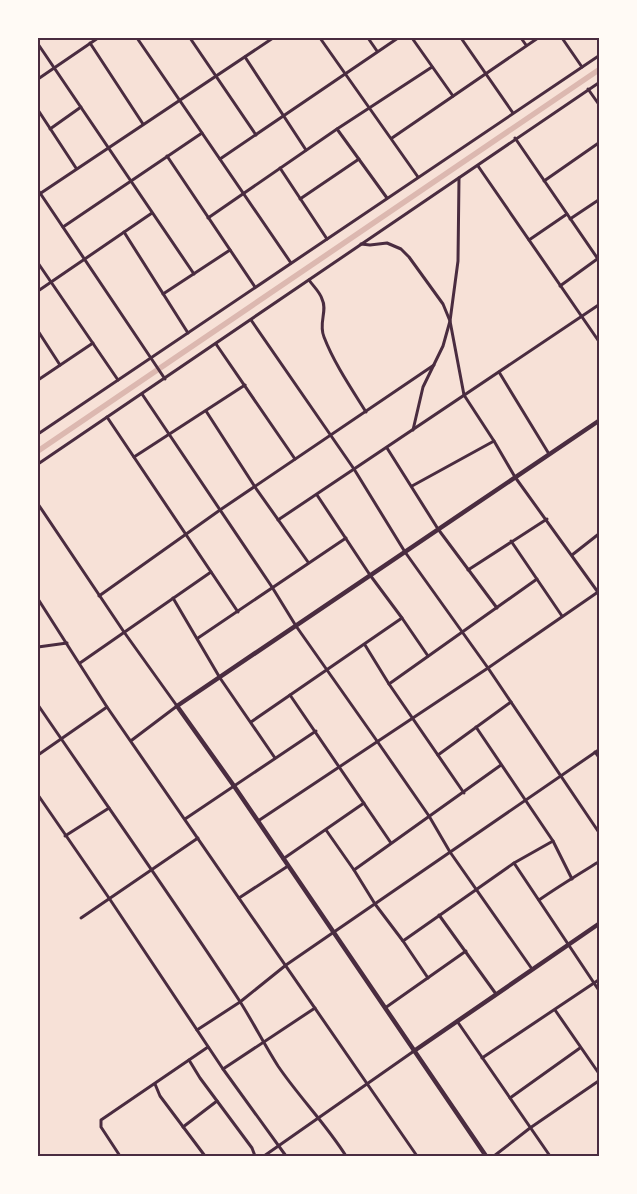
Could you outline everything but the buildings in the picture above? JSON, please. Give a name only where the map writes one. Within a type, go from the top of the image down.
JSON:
[{"type":"street","points":[[38,79],[98,38]]},
{"type":"street","points":[[137,38],[291,263]]},
{"type":"street","points":[[190,38],[256,135]]},
{"type":"street","points":[[165,379],[38,193],[273,38]]},
{"type":"street","points":[[320,38],[418,176]]},
{"type":"street","points":[[368,38],[378,52]]},
{"type":"street","points":[[220,160],[398,38]]},
{"type":"street","points":[[412,38],[452,96]]},
{"type":"street","points":[[461,38],[513,113]]},
{"type":"street","points":[[521,38],[526,45]]},
{"type":"street","points":[[392,138],[538,38]]},
{"type":"street","points":[[562,38],[582,67]]},
{"type":"street","points":[[90,43],[143,124]]},
{"type":"street","points":[[38,44],[194,274]]},
{"type":"street","points":[[38,434],[600,55]]},
{"type":"street","points":[[245,56],[306,150]]},
{"type":"street","points":[[208,218],[337,128],[432,67]]},
{"type":"street","points":[[38,464],[600,82]]},
{"type":"street","points":[[588,89],[600,106]]},
{"type":"street","points":[[50,129],[81,107]]},
{"type":"street","points":[[38,110],[76,168]]},
{"type":"street","points":[[337,128],[387,198]]},
{"type":"street","points":[[63,228],[202,132]]},
{"type":"street","points":[[515,138],[570,220],[599,259],[560,286]]},
{"type":"street","points":[[544,181],[600,142]]},
{"type":"street","points":[[167,156],[255,287]]},
{"type":"street","points":[[300,199],[359,159]]},
{"type":"street","points":[[478,166],[600,343]]},
{"type":"street","points":[[280,168],[327,239]]},
{"type":"street","points":[[413,430],[424,387],[443,346],[450,321],[458,261],[460,178]]},
{"type":"street","points":[[570,220],[600,199]]},
{"type":"street","points":[[38,291],[152,213]]},
{"type":"street","points":[[529,240],[567,214]]},
{"type":"street","points":[[124,232],[188,333]]},
{"type":"street","points":[[258,821],[488,668],[562,616],[599,594],[515,477],[464,395],[450,321],[439,298],[401,249],[387,243],[361,244]]},
{"type":"street","points":[[163,294],[230,250]]},
{"type":"street","points":[[38,263],[118,380]]},
{"type":"street","points":[[309,280],[322,298],[324,310],[321,326],[324,339],[366,412]]},
{"type":"street","points":[[278,520],[600,304]]},
{"type":"street","points":[[251,320],[354,469],[405,552],[488,668],[600,834]]},
{"type":"street","points":[[38,332],[60,365]]},
{"type":"street","points":[[38,380],[93,344]]},
{"type":"street","points":[[216,344],[295,459]]},
{"type":"street","points":[[99,596],[220,510],[434,365]]},
{"type":"street","points":[[498,372],[549,454]]},
{"type":"street","points":[[134,457],[245,385]]},
{"type":"street","points":[[142,394],[272,587],[296,626],[429,816],[450,852],[532,969]]},
{"type":"street","points":[[206,411],[255,487],[308,562]]},
{"type":"street","points":[[107,418],[238,612]]},
{"type":"street","points":[[132,740],[177,706],[600,420]]},
{"type":"street","points":[[412,486],[494,441]]},
{"type":"street","points":[[387,448],[438,529],[497,608]]},
{"type":"street","points":[[317,495],[370,576],[428,656]]},
{"type":"street","points":[[38,504],[124,632],[234,786],[486,1156]]},
{"type":"street","points":[[468,570],[547,519]]},
{"type":"street","points":[[572,555],[600,533]]},
{"type":"street","points":[[198,638],[346,538]]},
{"type":"street","points":[[511,541],[562,616]]},
{"type":"street","points":[[80,663],[210,572]]},
{"type":"street","points":[[390,684],[537,580]]},
{"type":"street","points":[[173,598],[220,678],[275,758]]},
{"type":"street","points":[[38,599],[107,707],[132,740],[286,965],[365,1084],[417,1156]]},
{"type":"street","points":[[251,722],[402,618]]},
{"type":"street","points":[[38,647],[67,643]]},
{"type":"street","points":[[365,645],[464,793]]},
{"type":"street","points":[[290,695],[392,843]]},
{"type":"street","points":[[438,755],[511,702]]},
{"type":"street","points":[[38,705],[240,1002],[292,1085],[319,1118],[346,1156]]},
{"type":"street","points":[[38,755],[107,707]]},
{"type":"street","points":[[476,727],[553,841],[572,879]]},
{"type":"street","points":[[185,819],[316,731]]},
{"type":"street","points":[[197,1030],[240,1002],[286,965],[600,749]]},
{"type":"street","points":[[595,752],[600,759]]},
{"type":"street","points":[[354,870],[502,765]]},
{"type":"street","points":[[38,795],[223,1069],[286,1156]]},
{"type":"street","points":[[283,859],[364,803]]},
{"type":"street","points":[[65,836],[109,808]]},
{"type":"street","points":[[326,830],[375,904],[404,941],[428,978]]},
{"type":"street","points":[[81,918],[198,838]]},
{"type":"street","points":[[404,941],[514,863],[553,841]]},
{"type":"street","points":[[539,900],[600,860]]},
{"type":"street","points":[[514,863],[600,992]]},
{"type":"street","points":[[239,898],[288,866]]},
{"type":"street","points":[[439,915],[496,994]]},
{"type":"street","points":[[264,1156],[365,1084],[600,923]]},
{"type":"street","points":[[385,1008],[466,951]]},
{"type":"street","points":[[482,1058],[600,979]]},
{"type":"street","points":[[223,1069],[315,1008]]},
{"type":"street","points":[[555,1010],[600,1075]]},
{"type":"street","points":[[457,1021],[550,1156]]},
{"type":"street","points":[[120,1156],[101,1127],[100,1120],[156,1084],[208,1047]]},
{"type":"street","points":[[510,1098],[580,1048]]},
{"type":"street","points":[[189,1060],[256,1156]]},
{"type":"street","points":[[494,1156],[530,1128],[600,1080]]},
{"type":"street","points":[[156,1084],[160,1096],[205,1156]]},
{"type":"street","points":[[183,1127],[217,1101]]},
{"type":"waterway","points":[[38,451],[600,69]]}]
